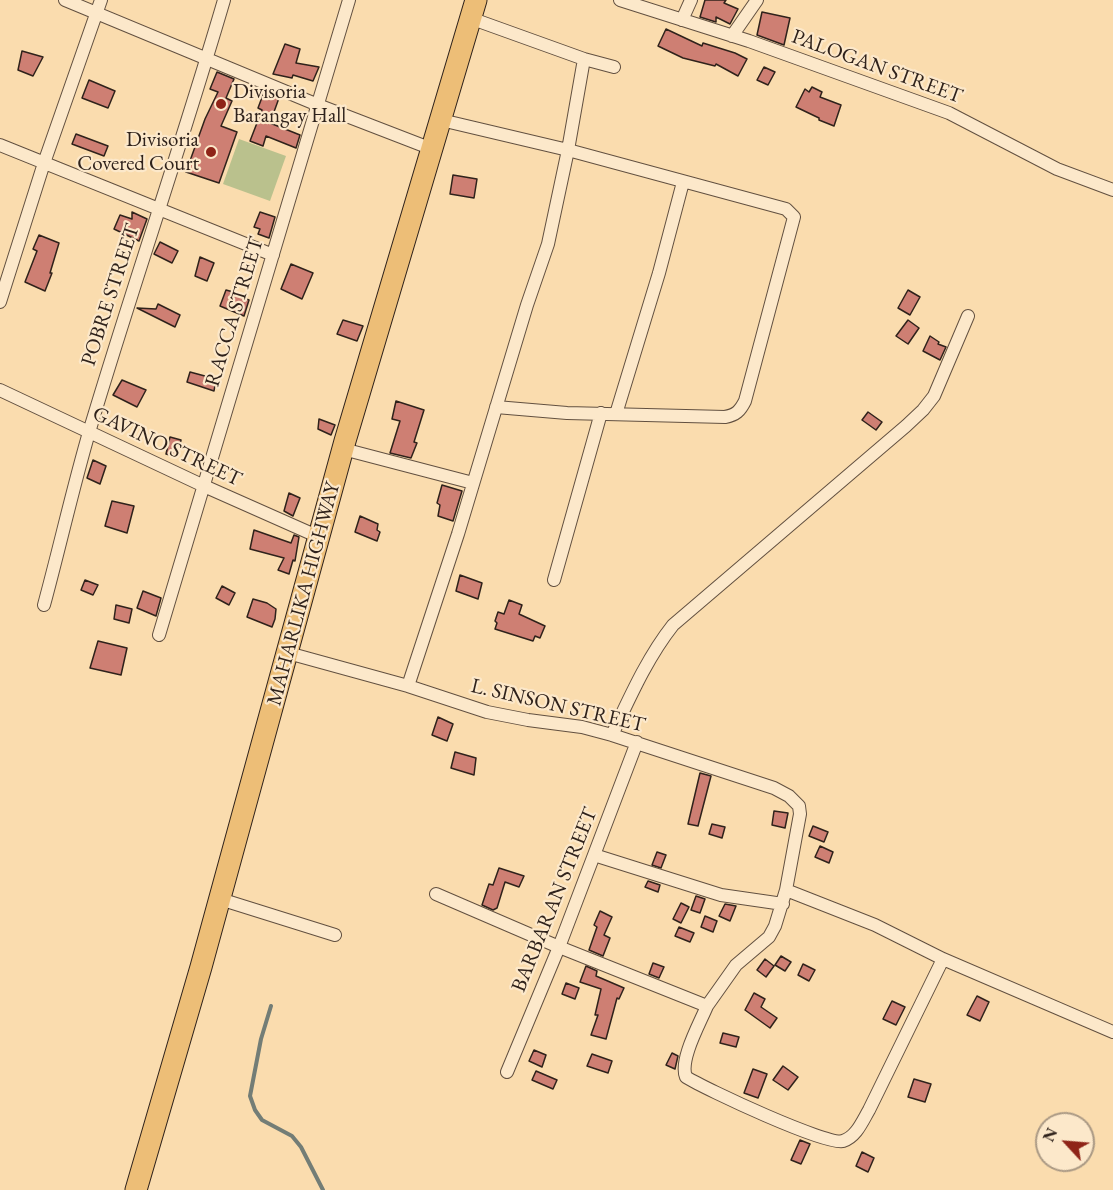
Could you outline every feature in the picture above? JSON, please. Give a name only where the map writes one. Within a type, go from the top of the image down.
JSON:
[{"type":"highway","name":"MAHARLIKA HIGHWAY","points":[[136,1190],[220,899],[343,449],[473,9]]},
{"type":"street","points":[[65,0],[99,6],[207,59],[432,149]]},
{"type":"street","name":"POBRE STREET","points":[[44,605],[89,432],[224,0]]},
{"type":"street","name":"RACCA STREET","points":[[159,635],[349,0]]},
{"type":"street","name":"PALOGAN STREET","points":[[620,0],[732,36],[949,113],[1057,169],[1113,190]]},
{"type":"street","points":[[682,20],[691,0]]},
{"type":"street","points":[[732,36],[757,0]]},
{"type":"street","points":[[0,302],[44,163],[99,6]]},
{"type":"street","points":[[473,9],[584,59],[614,67]]},
{"type":"street","points":[[408,686],[548,243],[584,59]]},
{"type":"street","points":[[441,120],[568,150],[786,209],[794,216],[745,401],[735,415],[725,417],[567,413],[496,407]]},
{"type":"street","points":[[0,145],[273,255]]},
{"type":"street","points":[[616,414],[659,273],[683,182]]},
{"type":"street","points":[[612,735],[647,664],[673,625],[927,406],[941,380],[968,316]]},
{"type":"street","name":"GAVINO STREET","points":[[0,390],[204,486],[319,537]]},
{"type":"street","points":[[554,580],[601,413]]},
{"type":"street","points":[[343,449],[473,483]]},
{"type":"street","name":"L. SINSON STREET","points":[[288,653],[498,714],[582,727],[638,742],[774,788],[789,796],[799,806],[800,814],[783,904],[775,926],[769,938],[736,965],[707,1006],[684,1071],[686,1077],[812,1136],[840,1142],[857,1131],[943,959]]},
{"type":"street","name":"BARBARAN STREET","points":[[507,1072],[559,947],[638,742]]},
{"type":"street","points":[[594,855],[721,895],[783,904]]},
{"type":"street","points":[[786,890],[875,926],[943,959],[1113,1032]]},
{"type":"street","points":[[436,894],[559,947],[707,1006]]},
{"type":"street","points":[[220,899],[335,935]]},
{"type":"green space","points":[[239,139],[286,156],[270,201],[223,184]]},
{"type":"building","points":[[705,0],[726,0],[724,3],[738,9],[730,24],[716,17],[716,22],[700,17]]},
{"type":"building","points":[[762,12],[790,18],[784,45],[757,35]]},
{"type":"building","points":[[666,29],[702,46],[703,43],[747,59],[738,76],[716,64],[715,66],[683,58],[658,46]]},
{"type":"building","points":[[285,44],[300,49],[296,63],[319,67],[313,81],[293,75],[292,78],[273,74]]},
{"type":"building","points":[[22,51],[43,57],[33,76],[18,70]]},
{"type":"building","points":[[764,67],[775,72],[768,85],[757,80]]},
{"type":"building","name":"Divisoria Covered Court","points":[[217,72],[234,79],[226,98],[232,101],[221,126],[237,132],[219,183],[186,172],[205,119],[218,92],[210,89]]},
{"type":"building","points":[[89,80],[115,91],[108,108],[82,98]]},
{"type":"building","points":[[812,87],[822,92],[820,97],[841,105],[834,126],[796,107],[805,89],[809,92]]},
{"type":"building","points":[[264,92],[279,98],[270,123],[300,135],[296,148],[266,136],[263,146],[250,141],[262,110],[258,108]]},
{"type":"building","points":[[76,134],[108,146],[104,156],[72,144]]},
{"type":"building","points":[[453,175],[477,179],[474,198],[450,194]]},
{"type":"building","points":[[132,212],[147,219],[139,241],[114,229],[120,215],[132,219]]},
{"type":"building","points":[[260,212],[275,217],[269,238],[258,234],[260,229],[254,227]]},
{"type":"building","points":[[39,235],[59,243],[45,291],[25,282],[37,251],[33,249]]},
{"type":"building","points":[[160,242],[178,251],[172,263],[154,254]]},
{"type":"building","points":[[200,257],[214,263],[207,281],[195,276]]},
{"type":"building","points":[[291,264],[313,273],[302,299],[281,289]]},
{"type":"building","points":[[226,290],[249,300],[244,316],[220,306]]},
{"type":"building","points":[[908,290],[920,297],[910,315],[898,308]]},
{"type":"building","points":[[158,304],[180,315],[175,327],[137,308],[156,309]]},
{"type":"building","points":[[343,320],[363,326],[357,341],[337,334]]},
{"type":"building","points":[[908,320],[919,328],[908,344],[896,336]]},
{"type":"building","points":[[930,336],[939,342],[938,344],[946,347],[940,360],[923,351]]},
{"type":"building","points":[[190,372],[216,379],[214,391],[187,382]]},
{"type":"building","points":[[122,380],[146,390],[137,407],[113,395]]},
{"type":"building","points":[[396,401],[424,410],[414,442],[417,443],[411,458],[390,453],[400,421],[392,419]]},
{"type":"building","points":[[868,412],[882,422],[876,430],[862,420]]},
{"type":"building","points":[[319,419],[335,425],[331,435],[318,429]]},
{"type":"building","points":[[170,437],[181,440],[177,457],[166,454]]},
{"type":"building","points":[[93,460],[106,466],[100,484],[87,478]]},
{"type":"building","points":[[442,485],[462,491],[453,521],[438,516],[440,505],[437,503]]},
{"type":"building","points":[[289,493],[300,498],[293,516],[284,511]]},
{"type":"building","points":[[112,501],[134,506],[127,533],[105,526]]},
{"type":"building","points":[[360,516],[378,524],[377,530],[380,532],[377,541],[355,532]]},
{"type":"building","points":[[254,530],[291,543],[294,535],[299,537],[295,561],[293,560],[289,574],[278,570],[284,558],[250,549]]},
{"type":"building","points":[[460,575],[482,583],[478,599],[456,591]]},
{"type":"building","points":[[85,580],[98,585],[93,595],[81,590]]},
{"type":"building","points":[[222,586],[235,593],[229,605],[216,598]]},
{"type":"building","points":[[143,591],[161,598],[156,616],[137,608]]},
{"type":"building","points":[[253,599],[267,603],[276,609],[272,627],[247,617]]},
{"type":"building","points":[[509,600],[522,605],[519,614],[545,626],[540,638],[535,636],[533,641],[495,629],[498,612],[504,614]]},
{"type":"building","points":[[116,605],[132,609],[129,623],[114,619]]},
{"type":"building","points":[[98,641],[127,648],[121,675],[90,668]]},
{"type":"building","points":[[438,717],[453,724],[447,741],[432,735]]},
{"type":"building","points":[[455,752],[476,758],[474,775],[451,768]]},
{"type":"building","points":[[700,773],[711,776],[698,826],[688,824]]},
{"type":"building","points":[[774,811],[788,813],[785,828],[772,825]]},
{"type":"building","points":[[712,824],[725,827],[722,838],[709,834]]},
{"type":"building","points":[[813,826],[828,832],[824,842],[809,836]]},
{"type":"building","points":[[820,846],[833,852],[829,863],[815,857]]},
{"type":"building","points":[[657,852],[666,855],[661,868],[652,865]]},
{"type":"building","points":[[499,868],[524,876],[519,887],[505,882],[497,908],[493,910],[482,905],[489,884],[493,885]]},
{"type":"building","points":[[648,881],[660,885],[658,892],[645,887]]},
{"type":"building","points":[[696,896],[705,899],[700,913],[691,910]]},
{"type":"building","points":[[681,903],[689,907],[681,923],[673,919]]},
{"type":"building","points":[[725,904],[736,906],[730,921],[719,916]]},
{"type":"building","points":[[600,911],[612,917],[604,935],[610,938],[603,956],[589,950],[597,927],[594,925]]},
{"type":"building","points":[[705,916],[717,921],[713,932],[701,927]]},
{"type":"building","points":[[679,927],[694,933],[690,942],[675,936]]},
{"type":"building","points":[[781,956],[791,962],[785,971],[775,965]]},
{"type":"building","points":[[765,959],[774,966],[766,977],[757,970]]},
{"type":"building","points":[[653,963],[664,967],[659,978],[649,974]]},
{"type":"building","points":[[803,964],[815,970],[809,981],[798,975]]},
{"type":"building","points":[[586,966],[597,971],[596,976],[624,988],[619,999],[617,998],[606,1039],[591,1035],[598,1015],[595,1015],[601,989],[580,982]]},
{"type":"building","points":[[566,983],[579,988],[575,999],[562,994]]},
{"type":"building","points":[[754,993],[765,999],[761,1007],[777,1018],[770,1028],[745,1010]]},
{"type":"building","points":[[977,996],[989,1002],[980,1021],[967,1015]]},
{"type":"building","points":[[892,1001],[905,1007],[896,1025],[883,1019]]},
{"type":"building","points":[[723,1033],[739,1037],[736,1047],[720,1043]]},
{"type":"building","points":[[534,1050],[546,1055],[542,1067],[529,1061]]},
{"type":"building","points":[[672,1053],[678,1056],[675,1069],[666,1065]]},
{"type":"building","points":[[592,1054],[612,1061],[608,1073],[587,1066]]},
{"type":"building","points":[[783,1066],[798,1077],[788,1090],[773,1080]]},
{"type":"building","points":[[753,1069],[767,1074],[758,1098],[744,1093]]},
{"type":"building","points":[[536,1071],[557,1080],[553,1089],[532,1080]]},
{"type":"building","points":[[914,1079],[931,1084],[925,1102],[908,1097]]},
{"type":"building","points":[[800,1140],[810,1144],[801,1164],[791,1160]]},
{"type":"building","points":[[862,1152],[874,1158],[868,1172],[856,1166]]},
{"type":"waterway","points":[[271,1006],[261,1039],[250,1096],[262,1120],[292,1136],[301,1147],[323,1190]]},
{"type":"place","name":"Divisoria Barangay Hall","points":[[221,104]]},
{"type":"place","name":"Divisoria Covered Court","points":[[211,152]]}]
